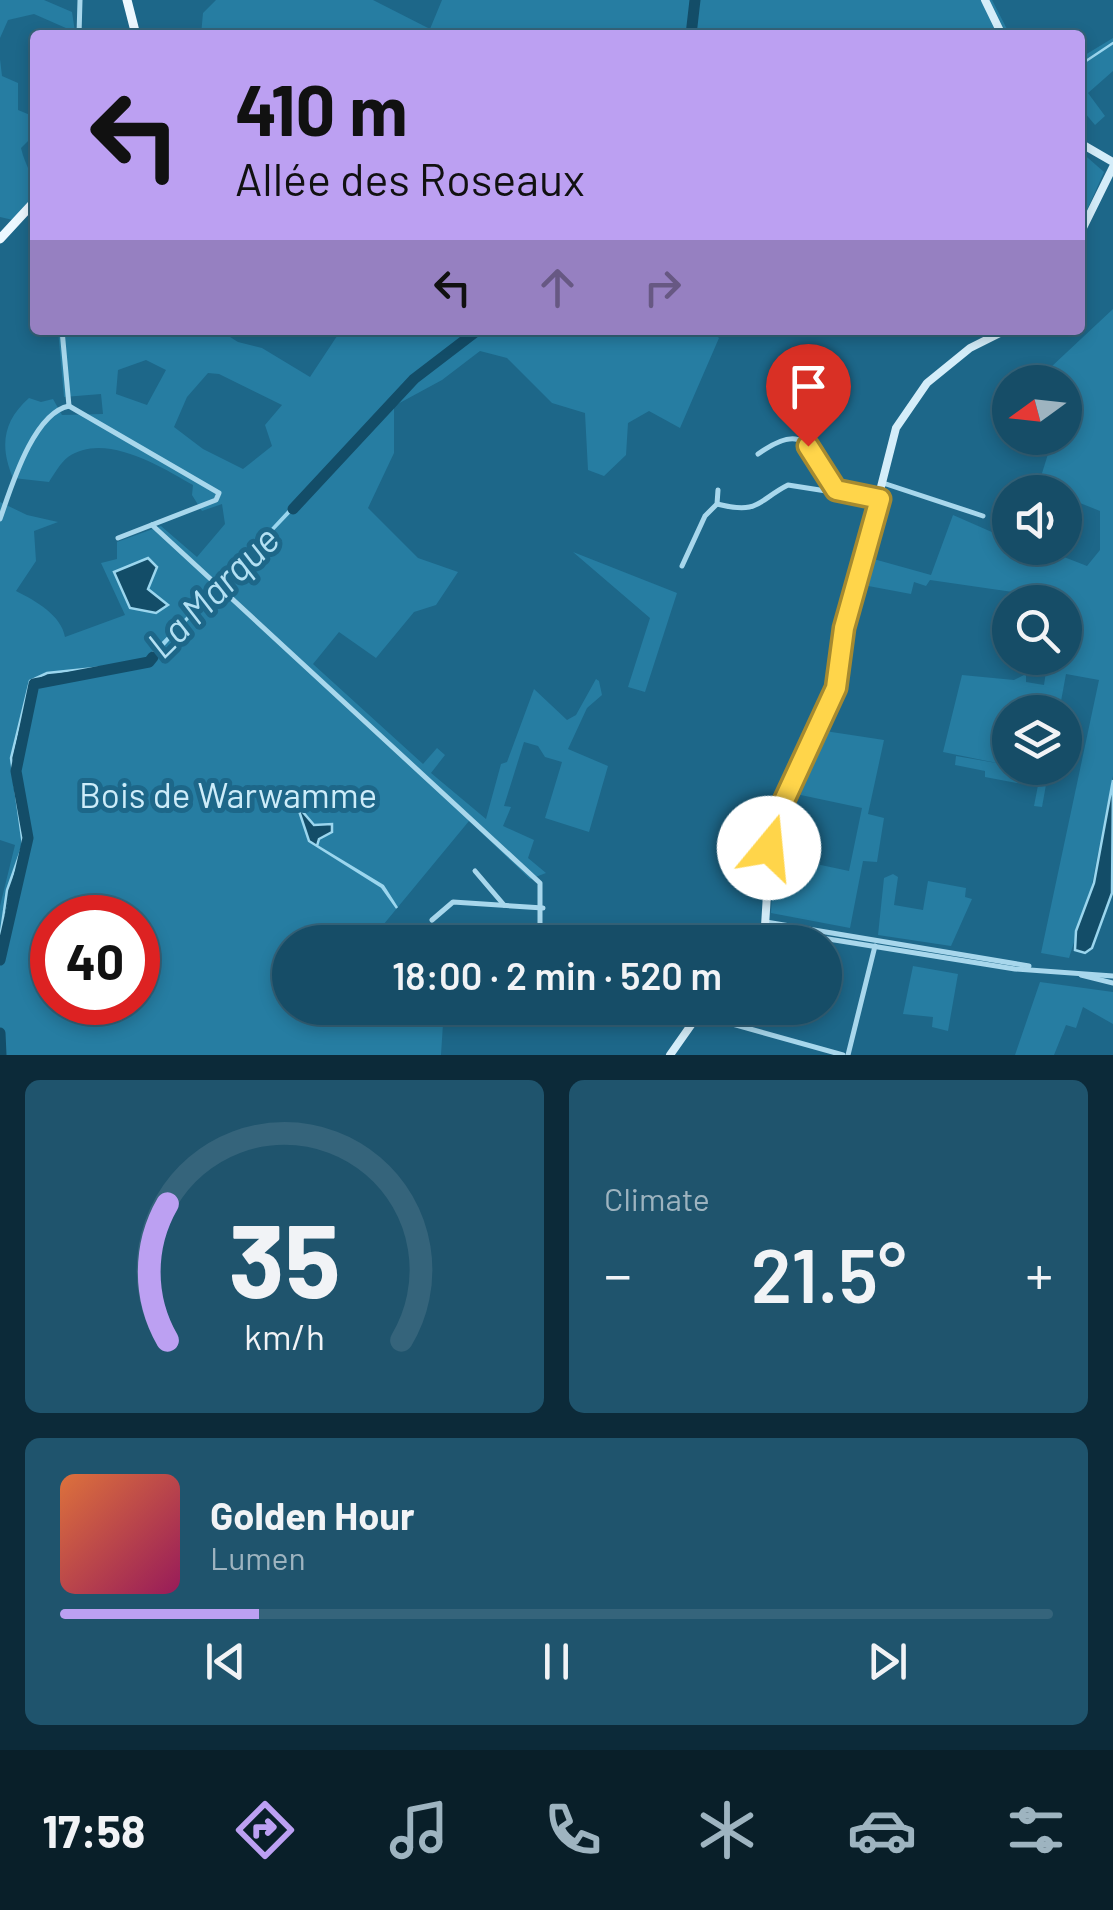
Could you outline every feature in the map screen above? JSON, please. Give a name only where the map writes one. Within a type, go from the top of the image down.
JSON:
[{"type":"main road","points":[[127,0],[135,30]]},
{"type":"main road","points":[[0,238],[30,206]]},
{"type":"street","points":[[79,30],[80,0]]},
{"type":"street","points":[[985,0],[1000,30]]},
{"type":"street","points":[[1085,146],[1113,165],[1085,224]]},
{"type":"street","points":[[0,223],[12,226]]},
{"type":"street","points":[[62,335],[69,406]]},
{"type":"street","points":[[766,925],[772,830],[836,688],[844,628],[896,428],[917,392],[970,348],[996,335]]},
{"type":"street","points":[[0,519],[34,436],[55,412],[69,406]]},
{"type":"street","points":[[69,406],[219,494],[216,500],[118,538]]},
{"type":"street","points":[[758,454],[784,437],[796,439],[816,453],[836,490]]},
{"type":"street","points":[[883,483],[982,516]]},
{"type":"street","points":[[717,504],[742,508],[765,502],[788,484],[880,499]]},
{"type":"street","points":[[682,566],[705,516],[717,504],[718,490]]},
{"type":"street","points":[[152,525],[540,883],[542,925]]},
{"type":"street","points":[[475,871],[504,905]]},
{"type":"street","points":[[432,920],[452,902],[543,908]]},
{"type":"street","points":[[842,940],[1113,979]]},
{"type":"street","points":[[746,1025],[845,1055],[875,946]]},
{"type":"street","points":[[670,1055],[690,1025]]},
{"type":"green space","points":[[0,0],[44,0],[72,12],[75,30],[34,14],[8,20],[0,38]]},
{"type":"green space","points":[[216,0],[373,0],[430,29],[442,0],[992,0],[1007,30],[201,30],[203,13]]},
{"type":"green space","points":[[1113,38],[1113,71],[1088,93],[1105,116],[1095,125],[1085,113],[1085,55]]},
{"type":"green space","points":[[0,59],[2,76],[18,83],[18,110],[30,115],[30,139],[21,148],[30,174],[30,201],[13,220],[0,217]]},
{"type":"green space","points":[[1085,155],[1104,172],[1085,215]]},
{"type":"green space","points":[[1113,309],[1113,776],[1091,889],[1069,958],[1041,953],[1077,785],[1082,785],[1082,760],[1099,680],[1072,675],[1082,675],[1082,585],[992,585],[992,589],[930,580],[926,586],[914,582],[911,594],[863,585],[870,558],[931,575],[953,515],[992,532],[992,565],[1087,566],[1100,550],[1100,511],[1082,504],[1082,475],[1041,475],[1048,455],[1082,455],[1082,365],[1053,365]]},
{"type":"green space","name":"Bois de Warwamme","points":[[58,335],[227,335],[262,348],[310,377],[338,335],[719,338],[680,428],[649,411],[628,423],[626,455],[604,476],[588,470],[585,413],[552,403],[507,358],[480,351],[442,380],[394,406],[394,453],[368,508],[418,558],[458,572],[436,605],[414,612],[376,658],[339,632],[313,664],[423,764],[437,748],[445,755],[431,773],[486,819],[501,764],[507,762],[534,689],[567,720],[576,715],[596,679],[599,681],[602,695],[587,708],[568,749],[608,766],[589,832],[545,818],[562,762],[545,757],[538,746],[524,742],[504,806],[511,807],[503,826],[534,840],[528,858],[546,873],[530,879],[469,821],[383,925],[272,925],[272,1025],[443,1025],[441,1055],[0,1055],[0,906],[15,845],[0,840],[0,502],[27,515],[58,522],[34,531],[36,561],[16,591],[53,615],[65,637],[125,615],[101,563],[117,559],[117,542],[161,526],[197,557],[225,524],[222,504],[202,511],[192,495],[193,485],[149,461],[115,450],[82,450],[68,457],[49,482],[13,478],[6,456],[6,435],[13,416],[29,398],[41,402],[53,399],[62,415],[103,414],[101,394],[64,397]],"holes":[[[146,360],[166,370],[147,405],[116,394],[118,370]],[[208,373],[219,374],[282,405],[265,425],[272,446],[243,469],[203,449],[174,427],[187,397]],[[115,571],[167,605],[156,613],[131,608]]]},
{"type":"green space","points":[[573,552],[677,593],[645,692],[628,687],[650,618]]},
{"type":"green space","points":[[962,675],[1014,680],[1026,675],[1026,682],[1044,685],[1045,675],[1066,675],[1062,695],[992,695],[992,762],[943,752]]},
{"type":"green space","points":[[825,731],[884,740],[868,814],[884,818],[877,862],[863,861],[850,928],[771,913],[774,855],[849,871],[862,808],[796,794]]},
{"type":"green space","points":[[956,756],[992,762],[992,778],[985,777],[985,771],[955,765]]},
{"type":"green space","points":[[1038,785],[1046,785],[1042,807],[1034,806]]},
{"type":"green space","points":[[893,874],[898,877],[894,905],[923,910],[928,881],[966,888],[965,897],[972,899],[951,946],[878,935],[884,878]]},
{"type":"green space","points":[[913,966],[958,974],[948,1031],[932,1027],[933,1017],[903,1014]]},
{"type":"green space","points":[[1040,982],[1113,992],[1113,1024],[1083,1007],[1076,1028],[1066,1025],[1054,1055],[1015,1055]]},
{"type":"shaded area","points":[[415,375],[418,378],[219,586]]},
{"type":"shaded area","points":[[148,558],[157,567],[148,589],[168,605],[156,613],[130,608],[114,572]]},
{"type":"shaded area","points":[[215,589],[146,664],[46,678],[31,686],[15,766],[27,833],[0,939],[7,890],[23,845],[11,758],[30,681],[47,673],[143,663]]},
{"type":"shaded area","points":[[1113,780],[1112,893],[1092,948],[1085,953],[1075,950],[1076,931],[1094,883]]},
{"type":"shaded area","points":[[302,797],[302,811],[314,825],[332,824],[332,832],[319,839],[317,846],[383,886],[397,908],[382,887],[309,841],[297,805]]},
{"type":"waterway","name":"La Marque","points":[[692,30],[695,0]]},
{"type":"waterway","points":[[1085,62],[1113,43]]},
{"type":"waterway","name":"La Marque","points":[[293,509],[414,379],[471,335]]},
{"type":"waterway","name":"La Marque","points":[[0,960],[28,838],[16,771],[34,684],[149,662],[153,657]]},
{"type":"waterway","name":"La Marque","points":[[0,1033],[1,1055]]},
{"type":"route","points":[[769,848],[775,820],[836,688],[844,628],[880,499],[836,490],[808,446]]}]
